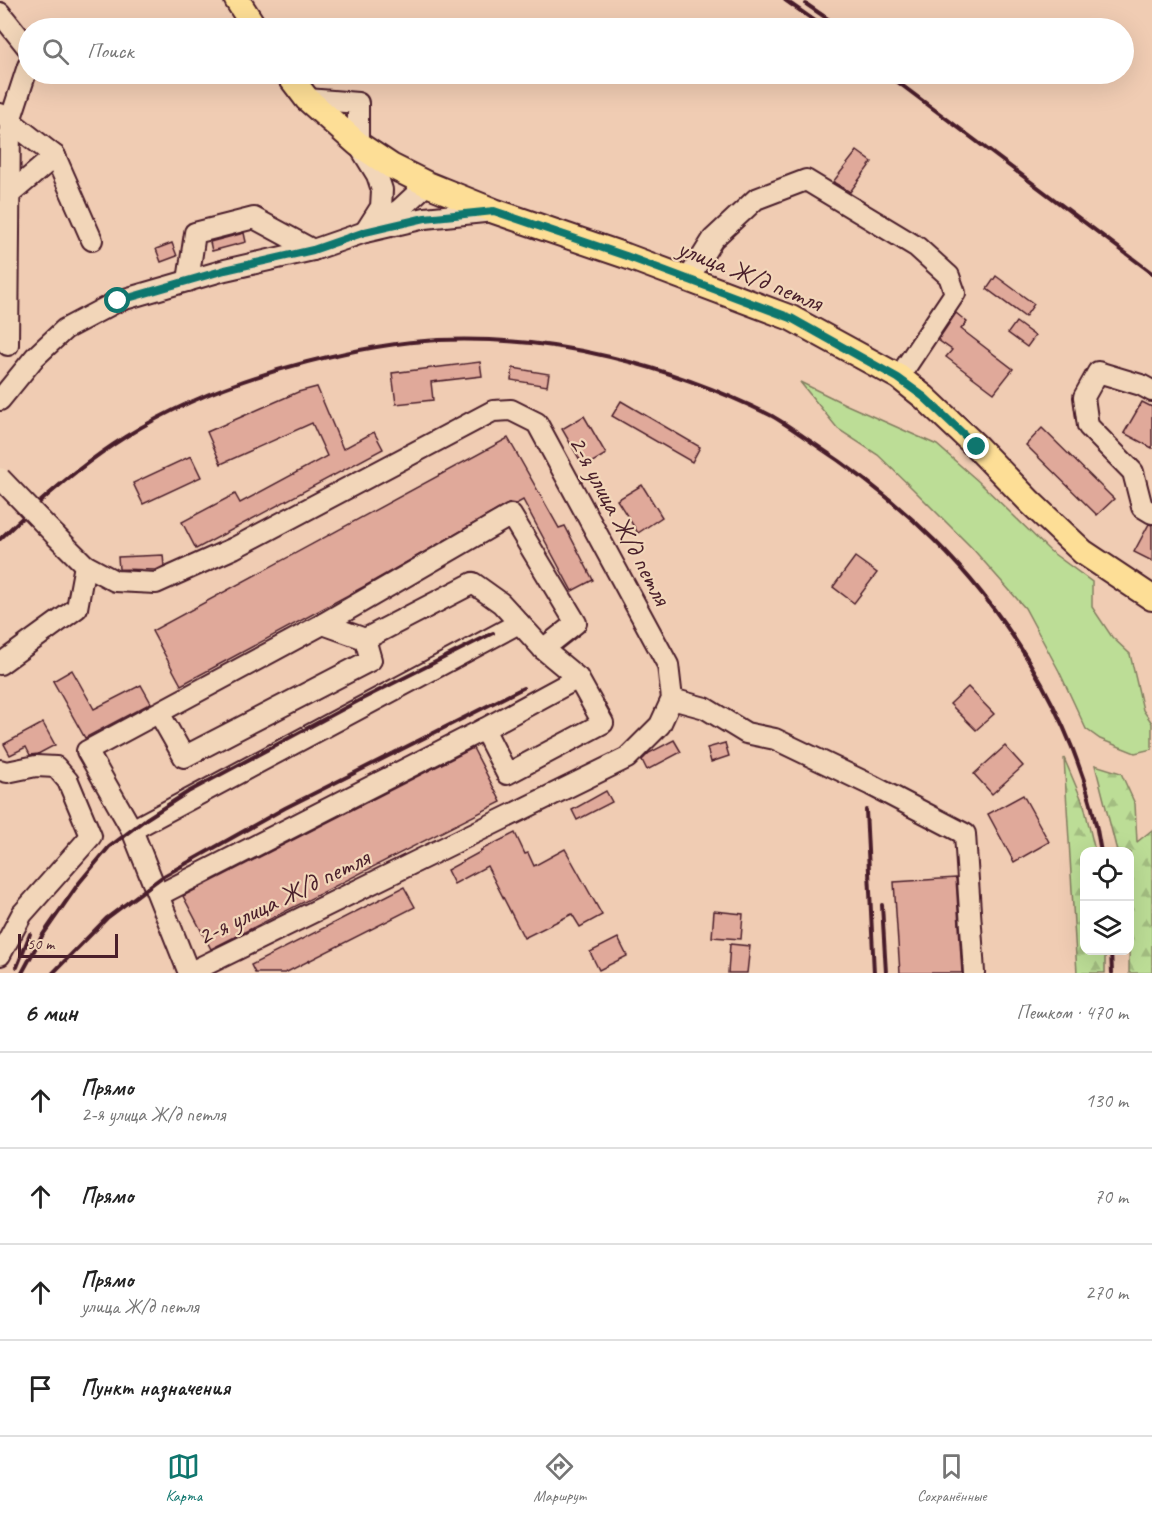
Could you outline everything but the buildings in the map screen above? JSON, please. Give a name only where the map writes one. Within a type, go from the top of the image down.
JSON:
[{"type":"main road","points":[[237,0],[249,18]]},
{"type":"main road","name":"улица Ж/д петля","points":[[296,84],[308,99],[358,144],[391,166],[427,184],[494,211],[791,318],[898,378],[924,397],[1083,552],[1152,598]]},
{"type":"street","points":[[0,13],[18,36]]},
{"type":"street","points":[[20,84],[5,118],[10,194],[4,340],[26,368]]},
{"type":"street","points":[[5,118],[56,156],[92,240]]},
{"type":"street","points":[[358,144],[377,175],[382,190],[381,207],[365,232]]},
{"type":"street","points":[[10,194],[56,156]]},
{"type":"street","points":[[688,279],[713,239],[756,199],[806,180],[917,247],[949,276],[955,292],[898,378]]},
{"type":"street","points":[[365,232],[399,210],[427,184]]},
{"type":"street","points":[[0,400],[26,368],[65,329],[118,301],[225,270],[313,250],[365,232],[425,218],[494,211]]},
{"type":"street","points":[[188,281],[195,233],[254,218],[313,250]]},
{"type":"street","points":[[1152,391],[1141,385],[1098,372],[1084,397],[1088,426],[1133,472],[1142,507],[1152,513]]},
{"type":"street","name":"2-я улица Ж/д петля","points":[[0,478],[85,565],[115,581],[156,583],[234,548],[493,411],[511,410],[537,423],[668,665],[672,699],[660,725],[627,758],[189,973]]},
{"type":"street","points":[[189,973],[132,830],[87,751],[323,624],[511,515],[576,623],[543,649]]},
{"type":"street","points":[[0,664],[76,608],[85,565]]},
{"type":"street","points":[[323,624],[365,639],[473,583],[501,603],[543,649],[578,678],[603,723],[507,774],[484,729]]},
{"type":"street","points":[[132,830],[519,623]]},
{"type":"street","points":[[159,713],[184,757],[371,660],[365,639]]},
{"type":"street","points":[[159,895],[484,729],[578,678]]},
{"type":"street","points":[[672,699],[705,708],[746,733],[775,740],[871,785],[965,834],[974,973]]},
{"type":"street","points":[[0,770],[7,772],[36,766],[56,766],[68,781],[91,836],[22,914],[0,954]]},
{"type":"green space","points":[[800,382],[937,445],[1050,551],[1092,582],[1092,607],[1112,637],[1130,654],[1143,710],[1152,723],[1152,749],[1135,753],[1100,739],[1086,729],[1059,671],[1025,608],[972,548],[878,455],[838,429]]},
{"type":"green space","points":[[1064,758],[1084,805],[1094,847],[1080,847],[1080,955],[1105,955],[1105,973],[1077,973]]},
{"type":"green space","points":[[1095,765],[1121,773],[1135,804],[1137,842],[1152,830],[1152,973],[1129,973],[1129,955],[1134,955],[1134,847],[1116,847]]},
{"type":"railway","points":[[785,0],[811,18]]},
{"type":"railway","points":[[806,4],[826,18]]},
{"type":"railway","points":[[900,84],[1152,273]]},
{"type":"railway","points":[[0,539],[76,472],[146,424],[213,392],[307,362],[389,345],[439,340],[482,340],[568,348],[652,368],[733,398],[788,426],[876,488],[920,526],[964,572],[992,606],[1042,683],[1079,766],[1092,809],[1100,847]]},
{"type":"railway","points":[[22,973],[42,936],[79,883],[109,847],[146,819],[188,792],[360,700],[493,633]]},
{"type":"railway","points":[[53,973],[107,918],[162,877],[285,808],[523,688]]},
{"type":"railway","points":[[866,810],[874,973]]},
{"type":"railway","points":[[882,905],[886,973]]},
{"type":"railway","points":[[17,967],[30,934]]},
{"type":"railway","points":[[1111,955],[1112,973]]},
{"type":"route","points":[[118,301],[225,270],[313,250],[365,232],[425,218],[494,211],[626,256],[791,318],[867,358],[898,378],[924,397],[977,447]]}]
